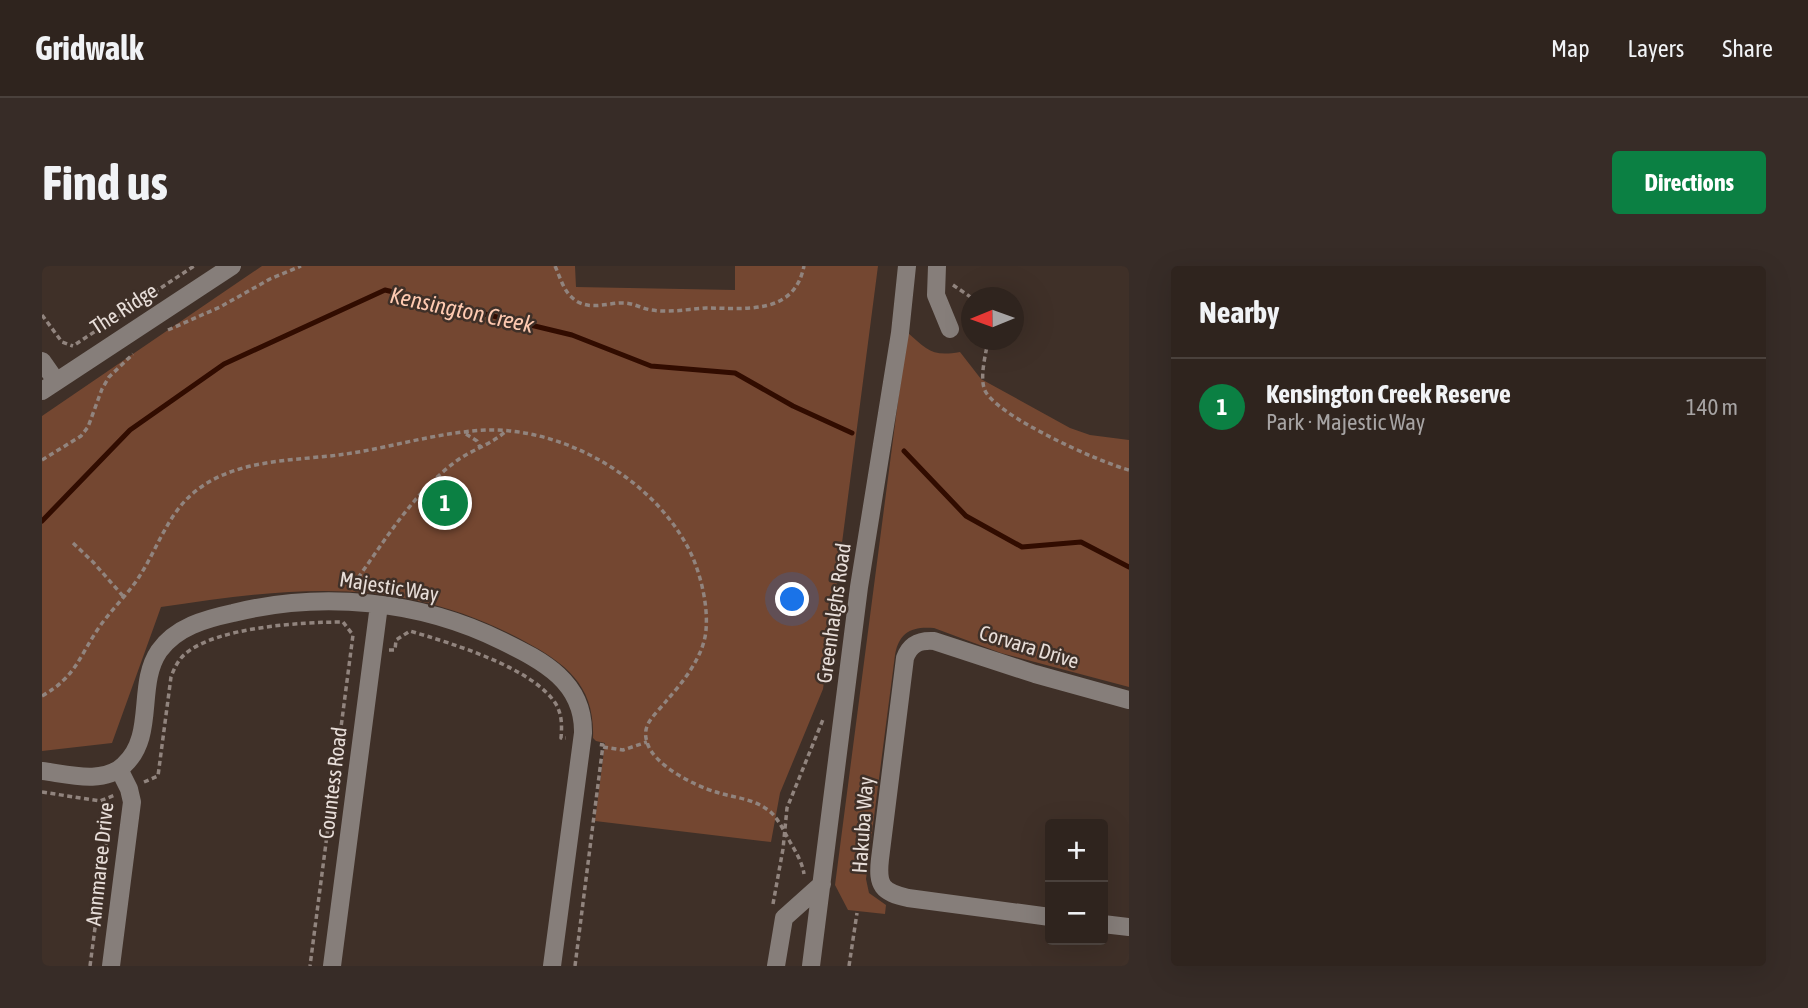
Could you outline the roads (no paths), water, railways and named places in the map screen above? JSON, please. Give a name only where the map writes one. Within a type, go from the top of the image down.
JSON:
[{"type":"street","name":"The Ridge","points":[[49,386],[232,266]]},
{"type":"street","name":"Greenhalghs Road","points":[[811,966],[859,587],[901,333],[907,266]]},
{"type":"street","points":[[937,266],[936,295],[950,329]]},
{"type":"street","points":[[42,361],[49,386]]},
{"type":"street","name":"Majestic Way","points":[[119,769],[130,758],[140,738],[148,681],[154,660],[176,634],[209,619],[268,605],[326,600],[410,610],[476,629],[522,651],[554,672],[569,686],[579,702],[583,718],[552,966]]},
{"type":"street","name":"Countess Road","points":[[332,966],[379,605]]},
{"type":"street","name":"Corvara Drive","points":[[917,642],[934,641],[1013,668],[1129,700]]},
{"type":"street","name":"Hakuba Way","points":[[917,642],[908,650],[902,670],[880,859],[880,884],[887,891],[908,898],[1045,916]]},
{"type":"street","points":[[42,771],[98,776],[108,775],[119,769]]},
{"type":"street","name":"Annmaree Drive","points":[[111,966],[132,802],[119,769]]},
{"type":"street","points":[[776,966],[782,921],[789,911],[822,884]]},
{"type":"street","points":[[1108,925],[1129,927]]},
{"type":"waterway","name":"Kensington Creek","points":[[42,521],[130,430],[224,364],[385,290],[572,335],[651,366],[735,373],[793,406],[852,433]]},
{"type":"waterway","name":"Kensington Creek","points":[[904,451],[966,516],[1022,547],[1081,542],[1129,567]]},
{"type":"place","name":"Kensington Creek Reserve","points":[[445,503]]}]
